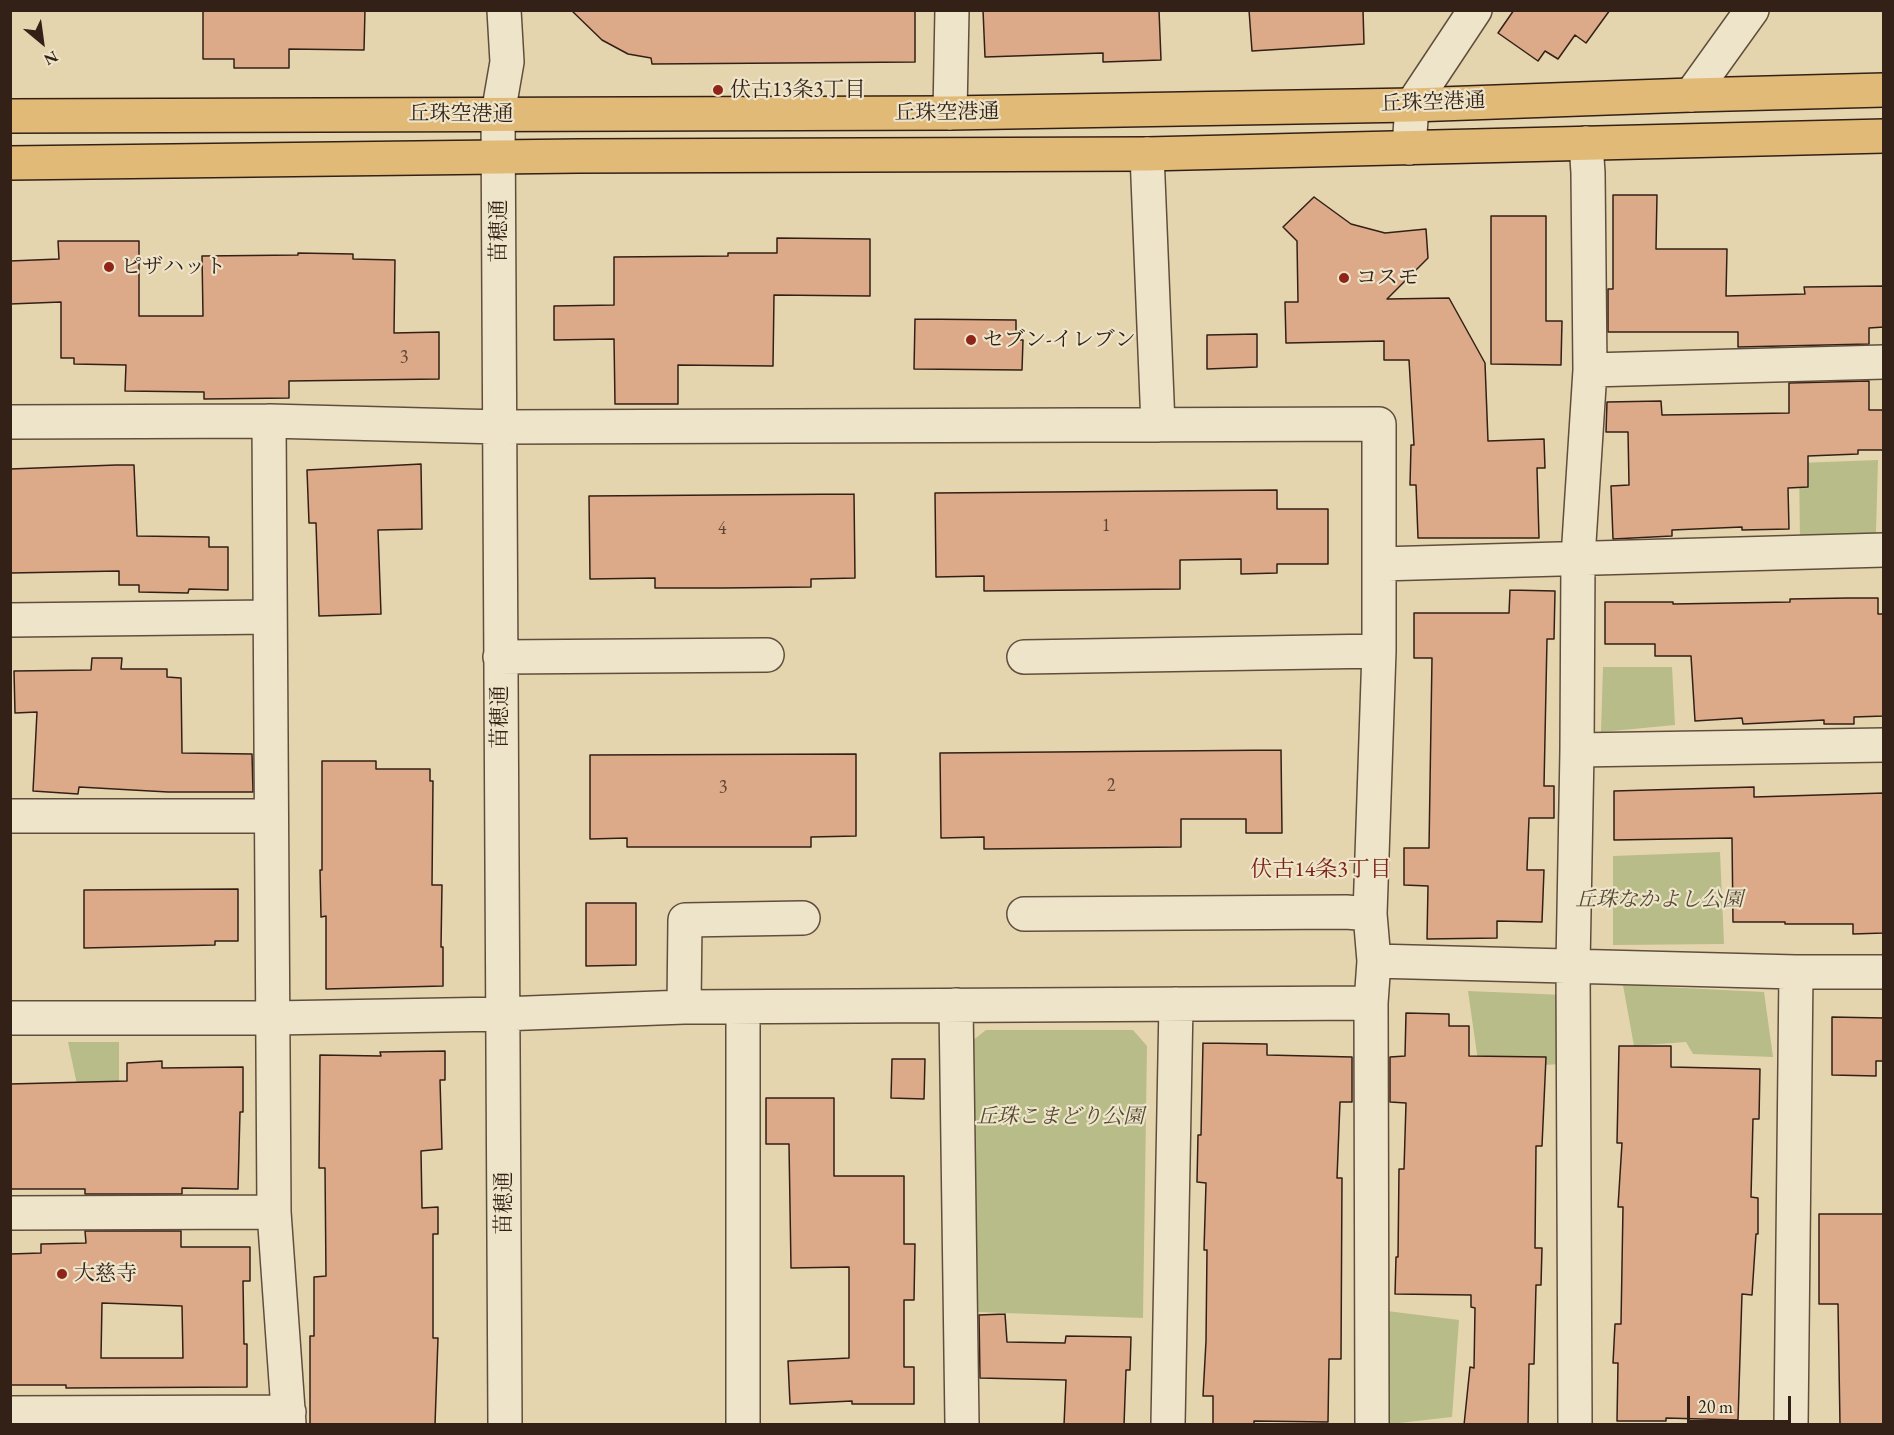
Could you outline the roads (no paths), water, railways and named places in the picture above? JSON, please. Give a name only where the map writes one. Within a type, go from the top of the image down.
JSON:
[{"type":"main road","name":"丘珠空港通","points":[[10,116],[950,113],[1412,105],[1884,90]]},
{"type":"main road","name":"丘珠空港通","points":[[10,163],[1147,153],[1884,135]]},
{"type":"street","name":"苗穂通","points":[[504,10],[507,62],[498,114],[498,157],[505,1425]]},
{"type":"street","points":[[950,113],[952,10]]},
{"type":"street","points":[[1409,148],[1412,105],[1475,10]]},
{"type":"street","points":[[1691,95],[1752,10]]},
{"type":"street","points":[[1575,1425],[1573,965],[1578,558],[1590,370],[1586,143]]},
{"type":"street","points":[[1147,153],[1158,425]]},
{"type":"street","points":[[1590,370],[1884,362]]},
{"type":"street","points":[[10,1413],[289,1418],[274,1212],[269,421]]},
{"type":"street","points":[[10,422],[269,421],[500,427],[1379,424],[1378,651],[1370,914],[1374,961],[1371,1003],[1372,1425]]},
{"type":"street","points":[[1379,564],[1884,550]]},
{"type":"street","points":[[10,620],[270,617]]},
{"type":"street","points":[[1024,657],[1378,651]]},
{"type":"street","points":[[500,657],[767,655]]},
{"type":"street","points":[[1577,750],[1884,745]]},
{"type":"street","points":[[10,816],[271,816]]},
{"type":"street","points":[[1024,914],[1346,912],[1370,914]]},
{"type":"street","points":[[684,1006],[685,920],[803,918]]},
{"type":"street","points":[[1374,961],[1796,972],[1884,972]]},
{"type":"street","points":[[1791,1425],[1796,972]]},
{"type":"street","points":[[10,1018],[273,1018],[502,1014],[684,1006],[1371,1003]]},
{"type":"street","points":[[1168,1425],[1176,1004]]},
{"type":"street","points":[[956,1005],[962,1425]]},
{"type":"street","points":[[743,1007],[743,1425]]},
{"type":"street","points":[[10,1213],[274,1212]]},
{"type":"place","name":"伏古13条3丁目","points":[[718,90]]},
{"type":"place","name":"ピザハット","points":[[109,267]]},
{"type":"place","name":"コスモ","points":[[1344,278]]},
{"type":"place","name":"セブン-イレブン","points":[[971,340]]},
{"type":"place","name":"大慈寺","points":[[62,1274]]},
{"type":"district","name":"伏古14条3丁目","points":[[1321,870]]},
{"type":"park label","name":"丘珠なかよし公園","points":[[1659,900]]},
{"type":"park label","name":"丘珠こまどり公園","points":[[1060,1117]]}]
